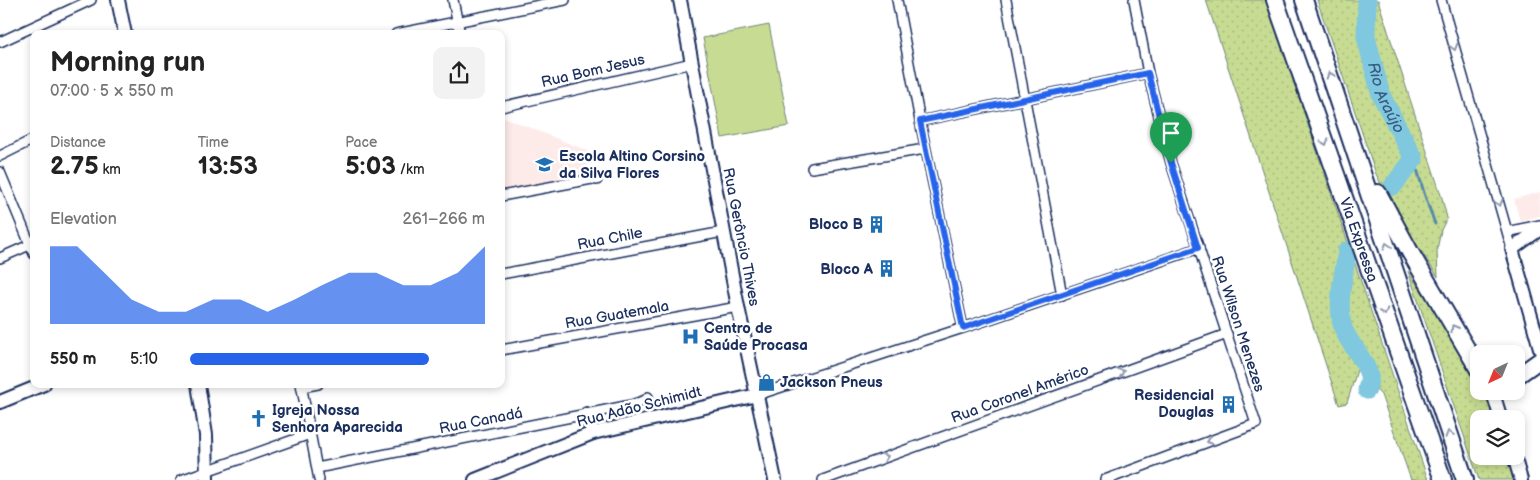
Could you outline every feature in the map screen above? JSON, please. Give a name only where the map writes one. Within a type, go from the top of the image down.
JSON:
[{"type":"highway","name":"Via Expressa","points":[[1275,0],[1443,480]]},
{"type":"highway","name":"Via Expressa","points":[[1304,0],[1465,480]]},
{"type":"highway","points":[[1357,154],[1410,252],[1470,355]]},
{"type":"main road","points":[[118,0],[124,30]]},
{"type":"main road","name":"Rua Gerôncio Thives","points":[[680,0],[723,232],[775,480]]},
{"type":"main road","points":[[1540,227],[1512,249],[1540,348]]},
{"type":"main road","points":[[1525,371],[1540,360]]},
{"type":"main road","points":[[0,402],[34,388]]},
{"type":"main road","points":[[199,388],[206,435],[207,475]]},
{"type":"main road","name":"Rua Adão Schimidt","points":[[475,480],[593,433],[757,396]]},
{"type":"main road","points":[[588,414],[593,433]]},
{"type":"main road","points":[[1517,465],[1521,480]]},
{"type":"street","points":[[0,42],[91,0]]},
{"type":"street","points":[[453,0],[459,30]]},
{"type":"street","points":[[417,30],[564,0]]},
{"type":"street","points":[[897,0],[963,328]]},
{"type":"street","points":[[1006,0],[1062,295]]},
{"type":"street","name":"Rua Wilson Menezes","points":[[1105,480],[1256,424],[1171,163],[1148,73],[1134,0]]},
{"type":"street","points":[[1441,0],[1512,249]]},
{"type":"street","name":"Rua Bom Jesus","points":[[505,106],[692,63]]},
{"type":"street","points":[[920,121],[1148,73]]},
{"type":"street","points":[[0,156],[30,141]]},
{"type":"street","points":[[812,168],[926,149]]},
{"type":"street","points":[[0,172],[30,240]]},
{"type":"street","points":[[505,195],[592,179],[597,180]]},
{"type":"street","points":[[1511,231],[1540,227]]},
{"type":"street","name":"Rua Chile","points":[[505,273],[723,232]]},
{"type":"street","points":[[0,258],[30,245]]},
{"type":"street","points":[[757,396],[1198,248]]},
{"type":"street","name":"Rua Guatemala","points":[[505,349],[738,307]]},
{"type":"street","name":"Rua Coronel Américo","points":[[823,480],[1226,334]]},
{"type":"street","points":[[302,388],[319,480]]},
{"type":"street","name":"Rua Canadá","points":[[317,468],[631,405],[646,400],[648,397]]},
{"type":"street","points":[[181,480],[207,475],[310,434]]},
{"type":"shaded area","name":"Escola Altino Corsino da Silva Flores","points":[[505,118],[588,151],[588,178],[505,189]]},
{"type":"shaded area","points":[[1540,192],[1540,216],[1520,221],[1514,199]]},
{"type":"green space","points":[[1206,0],[1266,0],[1428,480],[1411,480],[1381,395],[1357,370],[1347,403],[1339,405]]},
{"type":"green space","points":[[1317,0],[1378,0],[1447,218],[1441,230],[1437,250],[1438,277],[1392,207],[1376,174]]},
{"type":"green space","points":[[769,25],[789,126],[722,138],[703,38]]},
{"type":"green space","points":[[1408,271],[1470,363],[1470,400],[1491,400],[1494,410],[1470,410],[1470,454]]},
{"type":"green space","points":[[1474,465],[1511,465],[1515,480],[1479,480]]},
{"type":"waterway","name":"Rio Araújo","points":[[1367,0],[1366,37],[1381,95],[1414,159],[1393,186]]},
{"type":"waterway","points":[[1414,159],[1435,224]]},
{"type":"waterway","name":"Rio Araújo","points":[[1347,251],[1340,305],[1342,324],[1367,368],[1369,375],[1367,390]]},
{"type":"place","name":"Escola Altino Corsino da Silva Flores","points":[[545,165]]},
{"type":"place","name":"Bloco B","points":[[877,224]]},
{"type":"place","name":"Bloco A","points":[[887,269]]},
{"type":"place","name":"Centro de Saúde Procasa","points":[[690,337]]},
{"type":"place","name":"Jackson Pneus","points":[[766,382]]},
{"type":"place","name":"Residencial Douglas","points":[[1228,404]]},
{"type":"place","name":"Igreja Nossa Senhora Aparecida","points":[[258,419]]},
{"type":"route","points":[[1148,73],[1171,163],[1198,248],[963,328],[920,121],[1148,73]]}]
